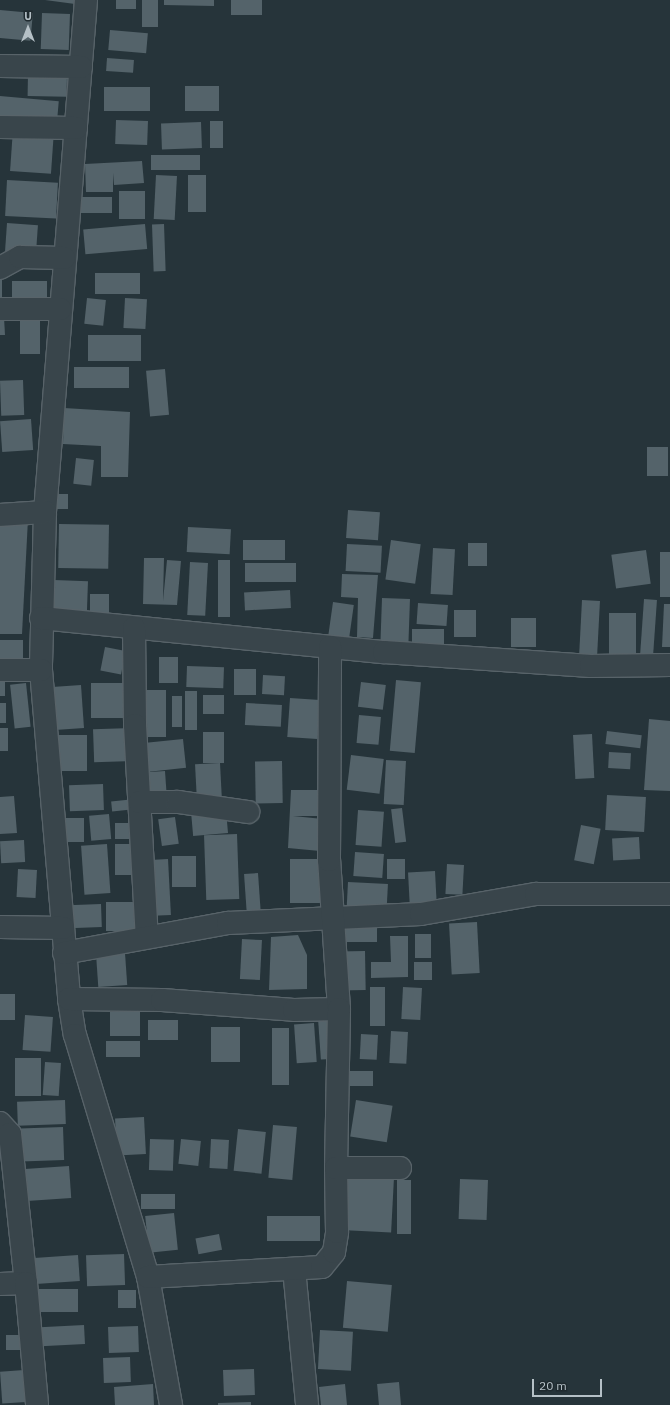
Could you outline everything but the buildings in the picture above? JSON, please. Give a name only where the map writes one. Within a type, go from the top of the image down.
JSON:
[{"type":"street","points":[[86,0],[64,258],[45,512],[41,618],[41,670],[64,953],[75,1035],[148,1277],[171,1405]]},
{"type":"street","points":[[0,66],[81,67]]},
{"type":"street","points":[[0,127],[76,128]]},
{"type":"street","points":[[0,268],[20,257],[64,258]]},
{"type":"street","points":[[0,309],[60,309]]},
{"type":"street","points":[[0,515],[45,512]]},
{"type":"street","points":[[41,618],[330,646],[591,666],[670,665]]},
{"type":"street","points":[[134,628],[140,802],[147,937]]},
{"type":"street","points":[[148,1277],[322,1267],[334,1252],[339,1009],[331,915],[327,748],[330,646]]},
{"type":"street","points":[[0,670],[41,670]]},
{"type":"street","points":[[140,802],[178,802],[248,812]]},
{"type":"street","points":[[64,953],[228,923],[331,915],[368,918],[421,914],[536,894],[670,894]]},
{"type":"street","points":[[0,928],[63,928]]},
{"type":"street","points":[[69,999],[162,1000],[294,1010],[339,1009]]},
{"type":"street","points":[[0,1123],[10,1134],[37,1405]]},
{"type":"street","points":[[336,1168],[400,1168]]},
{"type":"street","points":[[294,1269],[307,1405]]},
{"type":"street","points":[[0,1284],[26,1283]]}]
